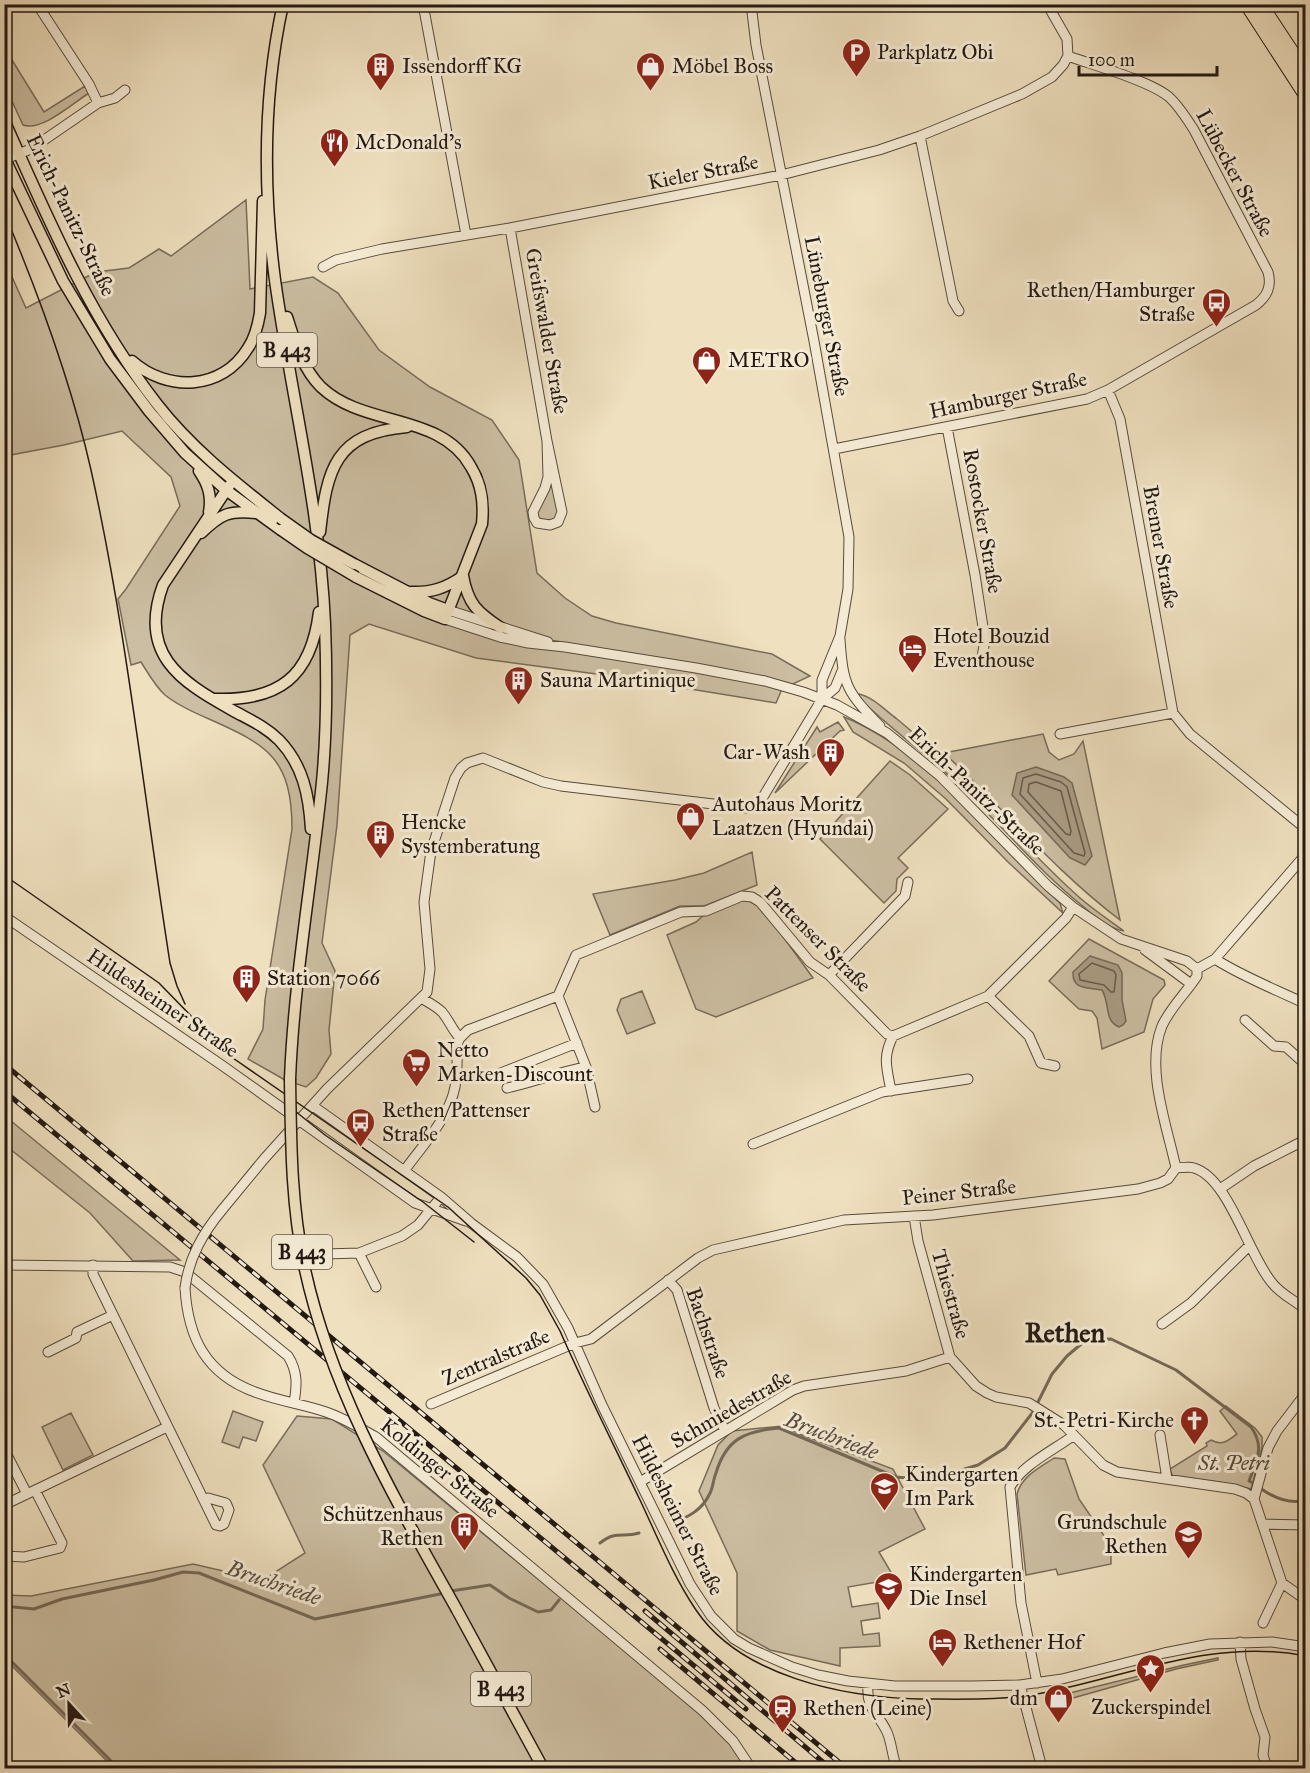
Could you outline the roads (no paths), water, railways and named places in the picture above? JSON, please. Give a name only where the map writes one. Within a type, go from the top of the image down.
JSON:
[{"type":"highway","points":[[1247,4],[1305,95]]},
{"type":"highway","points":[[1260,4],[1305,74]]},
{"type":"main road","name":"B 443","points":[[282,4],[269,93],[266,174],[276,282],[323,585],[326,711],[322,781],[294,1015],[290,1079],[291,1176],[295,1212],[304,1265],[321,1326],[334,1365],[364,1436],[407,1521],[543,1768]]},
{"type":"main road","name":"Erich-Panitz-Straße","points":[[4,120],[75,274],[121,352],[157,404],[258,514],[307,548],[356,577],[424,611],[446,615]]},
{"type":"main road","name":"Erich-Panitz-Straße","points":[[5,158],[46,249],[84,319],[129,385],[185,453],[311,540],[409,592],[446,615]]},
{"type":"main road","points":[[121,352],[137,366],[156,377],[175,383],[206,380],[225,372],[238,362],[256,331],[260,314],[262,215],[266,174]]},
{"type":"main road","points":[[276,282],[299,354],[321,386],[349,406],[429,430],[457,447],[467,459],[481,490],[482,524],[446,615]]},
{"type":"main road","points":[[318,551],[327,481],[342,453],[372,434],[413,427]]},
{"type":"main road","points":[[185,453],[203,477],[208,488],[211,497],[208,515]]},
{"type":"main road","points":[[230,485],[163,585],[158,599],[156,630],[165,658],[174,672],[203,695],[215,699],[266,729],[278,738],[295,761],[307,787],[310,803],[312,859]]},
{"type":"main road","points":[[190,544],[215,520],[225,514],[234,512],[258,514]]},
{"type":"main road","points":[[409,592],[423,593],[437,590],[463,576]]},
{"type":"main road","points":[[463,576],[466,592],[472,604],[480,614],[501,628]]},
{"type":"main road","points":[[215,699],[249,699],[266,694],[283,685],[296,673],[307,660],[314,645],[323,585]]},
{"type":"street","points":[[37,4],[89,84],[98,103]]},
{"type":"street","points":[[423,4],[466,235]]},
{"type":"street","name":"Lüneburger Straße","points":[[751,4],[756,45],[849,537],[848,589],[840,636],[822,680],[822,699]]},
{"type":"street","points":[[1047,4],[1067,39],[1068,56]]},
{"type":"street","name":"Kieler Straße","points":[[323,267],[353,255],[510,228],[781,175],[879,150],[920,136],[1022,94],[1052,77],[1064,65],[1068,56]]},
{"type":"street","name":"Lübecker Straße","points":[[1068,56],[1147,84],[1167,96],[1183,112],[1268,272],[1270,280],[1268,290]]},
{"type":"street","points":[[5,158],[31,149],[98,103],[115,98],[124,90]]},
{"type":"street","points":[[920,136],[953,301],[959,311]]},
{"type":"street","name":"Greifswalder Straße","points":[[510,228],[547,441],[562,512],[558,522],[550,525],[537,523],[533,513],[548,477],[547,441]]},
{"type":"street","name":"Hamburger Straße","points":[[834,449],[1087,399],[1107,390],[1256,305],[1264,298],[1268,290]]},
{"type":"street","name":"Bremer Straße","points":[[1107,390],[1120,419],[1173,713],[1190,734],[1305,829]]},
{"type":"street","name":"Rostocker Straße","points":[[947,427],[985,640],[982,657]]},
{"type":"street","name":"Erich-Panitz-Straße","points":[[446,615],[565,647]]},
{"type":"street","name":"Erich-Panitz-Straße","points":[[446,615],[470,628],[528,644],[565,647],[765,681],[837,705],[887,733],[940,776],[1048,886],[1073,907],[1121,939],[1187,960],[1197,969]]},
{"type":"street","name":"Lüneburger Straße","points":[[840,636],[842,671],[846,683],[852,694],[887,733]]},
{"type":"street","points":[[300,1121],[351,1065],[428,990],[424,902],[429,881],[431,851],[461,768],[466,763],[483,758],[543,782],[561,786],[747,808],[763,797],[822,699],[835,688],[842,671]]},
{"type":"street","points":[[1060,734],[1173,713]]},
{"type":"street","points":[[1305,854],[1215,959],[1197,969],[1197,976],[1162,1026],[1156,1053],[1160,1106],[1176,1168],[1194,1168],[1207,1176],[1220,1189],[1274,1285],[1305,1310]]},
{"type":"street","points":[[829,975],[905,896],[908,882]]},
{"type":"street","name":"Pattenser Straße","points":[[558,996],[576,955],[681,912],[706,911],[742,896],[752,897],[760,902],[810,962],[829,975],[887,1034],[893,1036]]},
{"type":"street","points":[[891,1091],[886,1050],[893,1036],[988,996],[1066,918],[1073,907]]},
{"type":"street","name":"Hildesheimer Straße","points":[[4,916],[415,1203],[471,1223]]},
{"type":"street","name":"Erich-Panitz-Straße","points":[[1139,946],[1191,984]]},
{"type":"street","points":[[1215,959],[1231,970],[1264,983],[1305,1004]]},
{"type":"street","points":[[404,1171],[452,1100],[456,1085],[457,1044],[460,1038],[468,1030],[558,996],[586,1067],[595,1107]]},
{"type":"street","points":[[988,996],[1029,1036],[1041,1064],[1055,1066]]},
{"type":"street","points":[[419,1000],[436,1007],[444,1014],[453,1031],[460,1038]]},
{"type":"street","points":[[1245,1020],[1274,1046],[1286,1047],[1305,1065]]},
{"type":"street","points":[[498,1074],[577,1043]]},
{"type":"street","points":[[507,1088],[530,1083],[555,1073],[586,1067]]},
{"type":"street","points":[[753,1144],[882,1092],[968,1079]]},
{"type":"street","name":"Hildesheimer Straße","points":[[313,1106],[441,1197],[532,1271],[554,1301],[602,1405],[685,1576],[700,1602],[734,1639],[765,1656],[818,1675],[868,1684],[1020,1685],[1062,1679],[1187,1648],[1240,1642],[1272,1642],[1305,1647]]},
{"type":"street","name":"Koldinger Straße","points":[[300,1121],[264,1159],[210,1224],[195,1251],[185,1288],[186,1313],[197,1344],[224,1376],[246,1388],[345,1420],[376,1437],[395,1451],[703,1711],[733,1741],[751,1768]]},
{"type":"street","points":[[1220,1189],[1254,1166],[1305,1140],[1305,1134]]},
{"type":"street","name":"Peiner Straße","points":[[575,1343],[597,1335],[668,1280],[713,1250],[844,1220],[914,1216],[1138,1188],[1168,1179],[1176,1168]]},
{"type":"street","points":[[290,1255],[359,1253],[402,1236],[418,1226],[433,1210],[441,1197]]},
{"type":"street","name":"Thiestraße","points":[[914,1216],[918,1241],[950,1357],[976,1386],[996,1397],[1029,1403],[1039,1409],[1064,1425],[1103,1465],[1117,1472],[1235,1489],[1246,1493],[1257,1491]]},
{"type":"street","points":[[1161,1324],[1191,1303],[1250,1245]]},
{"type":"street","points":[[359,1253],[376,1287]]},
{"type":"street","points":[[4,1265],[170,1267],[185,1272],[288,1356],[294,1366],[297,1379],[294,1403]]},
{"type":"street","points":[[93,1265],[93,1274],[204,1498]]},
{"type":"street","name":"Bachstraße","points":[[668,1280],[677,1290],[714,1408],[726,1431]]},
{"type":"street","points":[[48,1352],[76,1338],[77,1332],[113,1315]]},
{"type":"street","name":"Zentralstraße","points":[[431,1404],[575,1343]]},
{"type":"street","name":"Schmiedestraße","points":[[640,1482],[789,1392],[804,1386],[906,1371],[950,1357]]},
{"type":"street","points":[[1305,1393],[1277,1431],[1268,1448],[1257,1491],[1263,1524],[1282,1583],[1305,1600]]},
{"type":"street","points":[[4,1505],[167,1426]]},
{"type":"street","points":[[1037,1683],[1021,1603],[1010,1487],[1015,1478],[1027,1467],[1074,1435]]},
{"type":"street","points":[[1160,1435],[1167,1479]]},
{"type":"street","points":[[4,1449],[62,1543],[60,1548],[24,1557],[4,1556]]},
{"type":"street","points":[[1263,1524],[1305,1525]]},
{"type":"street","points":[[1263,1623],[1282,1583]]},
{"type":"street","points":[[1240,1642],[1240,1659],[1265,1737],[1263,1755],[1267,1768]]},
{"type":"street","points":[[868,1684],[868,1701],[888,1733],[897,1768]]},
{"type":"street","points":[[1020,1685],[1042,1768]]},
{"type":"water","points":[[1036,767],[1064,777],[1072,783],[1092,856],[1085,865],[1070,858],[1012,795],[1017,773]]},
{"type":"water","points":[[1090,956],[1118,965],[1122,973],[1122,1000],[1126,1021],[1119,1027],[1111,1021],[1102,990],[1082,987],[1073,978],[1073,972]]},
{"type":"waterway","name":"Bruchriede","points":[[673,1523],[703,1505],[711,1490],[720,1461],[731,1445],[738,1439],[767,1429],[779,1428],[896,1477],[928,1480],[978,1465],[1005,1448],[1033,1412],[1052,1374],[1067,1356],[1086,1340],[1111,1339],[1176,1370],[1251,1427],[1259,1447],[1249,1481],[1255,1484]]},
{"type":"waterway","name":"Bruchriede","points":[[1260,1488],[1282,1500],[1294,1502],[1306,1500]]},
{"type":"waterway","name":"Bruchriede","points":[[600,1543],[615,1535],[639,1533]]},
{"type":"waterway","name":"Bruchriede","points":[[4,1606],[34,1609],[62,1599],[183,1572],[199,1573],[315,1619],[445,1593]]},
{"type":"waterway","name":"Bruchriede","points":[[451,1591],[490,1585],[509,1598],[538,1612],[551,1610],[559,1600]]},
{"type":"waterway","points":[[4,1654],[118,1768]]},
{"type":"tram line","points":[[4,212],[53,339],[74,404],[91,470],[125,654],[170,963],[185,1004]]},
{"type":"tram line","points":[[4,875],[159,983],[230,1056],[448,1207],[526,1278],[540,1295],[560,1331],[680,1584],[696,1610],[715,1633],[739,1652],[796,1679],[827,1688],[859,1694],[919,1699],[984,1699],[1032,1695],[1176,1660],[1207,1655],[1273,1652],[1306,1656]]},
{"type":"tram line","points":[[290,1107],[325,1135],[423,1202],[474,1242]]},
{"type":"railway","points":[[4,1064],[846,1768]]},
{"type":"railway","points":[[4,1091],[746,1709]]},
{"type":"railway","points":[[645,1611],[830,1768]]},
{"type":"railway","points":[[660,1649],[802,1768]]},
{"type":"place","name":"Parkplatz Obi","points":[[856,78]]},
{"type":"place","name":"Issendorff KG","points":[[381,92]]},
{"type":"place","name":"Möbel Boss","points":[[651,92]]},
{"type":"place","name":"McDonald's","points":[[334,168]]},
{"type":"place","name":"Rethen/Hamburger Straße","points":[[1216,328]]},
{"type":"place","name":"METRO","points":[[707,386]]},
{"type":"place","name":"Hotel Bouzid Eventhouse","points":[[912,674]]},
{"type":"place","name":"Sauna Martinique","points":[[519,706]]},
{"type":"place","name":"Car-Wash","points":[[831,778]]},
{"type":"place","name":"Autohaus Moritz Laatzen (Hyundai)","points":[[691,842]]},
{"type":"place","name":"Hencke Systemberatung","points":[[380,860]]},
{"type":"place","name":"Station 7066","points":[[246,1004]]},
{"type":"place","name":"Netto Marken-Discount","points":[[416,1088]]},
{"type":"place","name":"Rethen/Pattenser Straße","points":[[361,1148]]},
{"type":"place","name":"St.-Petri-Kirche","points":[[1195,1446]]},
{"type":"place","name":"Kindergarten Im Park","points":[[884,1512]]},
{"type":"place","name":"Schützenhaus Rethen","points":[[464,1552]]},
{"type":"place","name":"Grundschule Rethen","points":[[1188,1560]]},
{"type":"place","name":"Kindergarten Die Insel","points":[[888,1612]]},
{"type":"place","name":"Rethener Hof","points":[[942,1668]]},
{"type":"place","name":"Zuckerspindel","points":[[1151,1694]]},
{"type":"place","name":"dm","points":[[1059,1724]]},
{"type":"place","name":"Rethen (Leine)","points":[[782,1734]]},
{"type":"district","name":"Rethen","points":[[1065,1333]]},
{"type":"park label","name":"St. Petri","points":[[1234,1463]]}]
